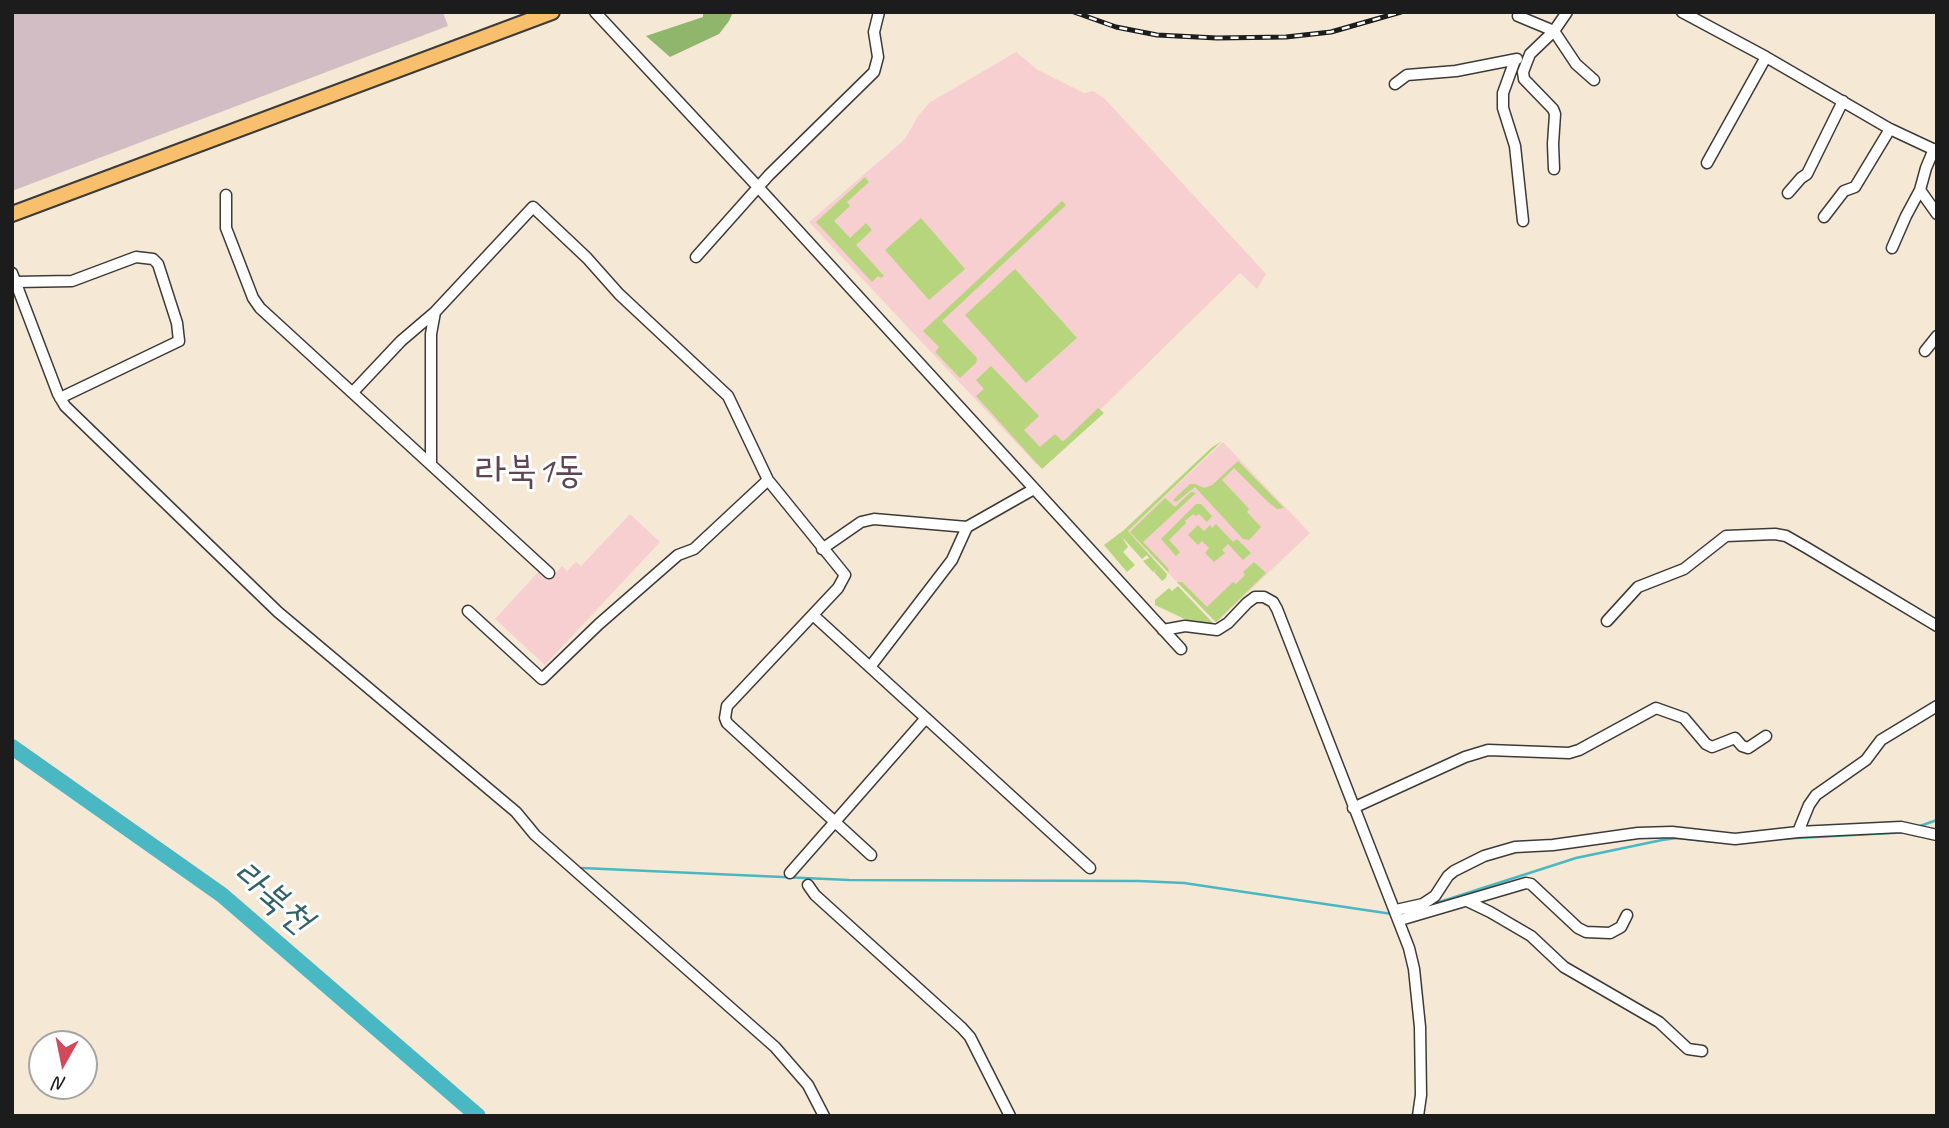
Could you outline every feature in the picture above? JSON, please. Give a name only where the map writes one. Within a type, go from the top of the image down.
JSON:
[{"type":"highway","points":[[12,214],[552,12]]},
{"type":"street","points":[[595,12],[1181,649]]},
{"type":"street","points":[[696,257],[758,187],[874,72],[878,57],[874,32],[879,12]]},
{"type":"street","points":[[1395,84],[1407,75],[1456,71],[1515,60],[1530,54],[1554,32],[1567,12]]},
{"type":"street","points":[[1682,12],[1890,129],[1935,150],[1926,167],[1920,190],[1892,248]]},
{"type":"street","points":[[1518,16],[1554,32],[1576,64],[1594,80]]},
{"type":"street","points":[[1530,54],[1523,72],[1524,79],[1553,108],[1555,114],[1554,169]]},
{"type":"street","points":[[1707,163],[1766,57]]},
{"type":"street","points":[[1515,60],[1503,93],[1503,108],[1515,146],[1523,221]]},
{"type":"street","points":[[1788,193],[1807,174],[1843,101]]},
{"type":"street","points":[[1824,217],[1844,191],[1855,187],[1890,129]]},
{"type":"street","points":[[1920,190],[1937,214]]},
{"type":"street","points":[[226,195],[226,228],[253,298],[260,308],[549,573]]},
{"type":"street","points":[[353,392],[401,341],[435,312],[533,207],[587,258],[619,294],[728,396],[768,480],[822,550],[845,575],[838,588],[727,706],[725,718],[727,723],[871,855]]},
{"type":"street","points":[[60,398],[179,341],[177,323],[158,264],[153,259],[136,257],[72,281],[14,278],[60,398],[65,406],[278,612],[516,812],[535,835],[775,1046],[808,1085],[824,1116]]},
{"type":"street","points":[[431,465],[431,334],[435,312]]},
{"type":"street","points":[[1925,351],[1937,336]]},
{"type":"street","points":[[468,611],[542,679],[599,624],[678,555],[694,549],[768,480]]},
{"type":"street","points":[[822,550],[861,522],[874,519],[911,520],[967,527],[1034,489]]},
{"type":"street","points":[[870,667],[953,560],[967,527]]},
{"type":"street","points":[[1607,621],[1638,587],[1684,569],[1726,536],[1775,534],[1786,536],[1937,626]]},
{"type":"street","points":[[1163,630],[1185,626],[1217,630],[1255,597],[1264,597],[1273,602],[1277,609],[1353,808],[1400,920],[1414,969],[1420,1027],[1421,1095],[1418,1116]]},
{"type":"street","points":[[813,615],[1090,868]]},
{"type":"street","points":[[1798,832],[1816,795],[1866,760],[1881,740],[1937,706]]},
{"type":"street","points":[[1353,808],[1465,757],[1488,750],[1570,753],[1580,750],[1656,708],[1684,718],[1706,744],[1712,747],[1735,738],[1748,748],[1766,736]]},
{"type":"street","points":[[790,873],[926,718]]},
{"type":"street","points":[[1396,910],[1423,904],[1435,896],[1454,871],[1484,856],[1515,847],[1553,845],[1638,833],[1672,832],[1735,839],[1798,832],[1901,827],[1937,835]]},
{"type":"street","points":[[1400,920],[1526,883],[1531,884],[1578,928],[1586,932],[1610,933],[1621,927],[1627,915]]},
{"type":"street","points":[[808,885],[815,895],[970,1037],[1010,1116]]},
{"type":"street","points":[[1466,901],[1531,936],[1564,967],[1659,1022],[1688,1049],[1702,1051]]},
{"type":"shaded area","points":[[12,12],[443,12],[448,26],[12,191]]},
{"type":"shaded area","points":[[1016,52],[1038,70],[1084,93],[1093,91],[1105,99],[1266,274],[1257,289],[1240,273],[1043,466],[1036,464],[809,222],[905,139],[929,103]]},
{"type":"shaded area","points":[[1223,442],[1310,533],[1216,623],[1128,531]]},
{"type":"shaded area","points":[[630,514],[660,542],[545,665],[495,619],[540,570],[550,579],[562,566],[567,571],[576,562],[581,566]]},
{"type":"green space","points":[[707,12],[733,12],[719,34],[670,57],[646,36],[703,17]]},
{"type":"green space","points":[[865,177],[869,182],[847,202],[850,206],[834,221],[850,238],[866,223],[872,230],[856,245],[884,276],[878,276],[872,282],[816,222]]},
{"type":"green space","points":[[1062,201],[1066,205],[942,321],[977,358],[976,363],[960,378],[935,352],[939,347],[923,331]]},
{"type":"green space","points":[[921,218],[965,269],[929,300],[885,250]]},
{"type":"green space","points":[[1015,269],[1077,338],[1026,383],[965,315]]},
{"type":"green space","points":[[991,366],[1039,416],[1024,430],[1040,447],[1055,434],[1062,441],[1065,440],[1098,408],[1104,413],[1042,469],[976,396],[984,389],[976,380]]},
{"type":"green space","points":[[1222,441],[1128,531],[1167,574],[1166,578],[1162,581],[1154,572],[1158,568],[1153,572],[1143,561],[1149,558],[1147,555],[1142,559],[1122,537],[1128,547],[1123,552],[1135,565],[1127,572],[1104,545]]},
{"type":"green space","points":[[1238,461],[1284,508],[1277,509],[1267,501],[1234,468],[1222,480],[1249,509],[1247,512],[1261,527],[1249,540],[1243,539],[1195,487],[1176,502],[1173,500],[1190,484],[1204,488],[1212,485]]},
{"type":"green space","points":[[1191,492],[1196,493],[1143,542],[1168,568],[1169,573],[1130,532],[1165,498],[1175,507]]},
{"type":"green space","points":[[1196,504],[1201,504],[1212,516],[1207,522],[1199,514],[1193,514],[1185,521],[1169,540],[1180,552],[1176,556],[1161,539]]},
{"type":"green space","points":[[1216,524],[1233,542],[1237,539],[1251,553],[1243,560],[1228,544],[1222,550],[1225,553],[1214,562],[1205,553],[1209,548],[1202,541],[1198,545],[1188,535],[1198,525],[1204,531],[1210,525],[1212,528]]},
{"type":"green space","points":[[1254,562],[1266,573],[1216,622],[1177,582],[1182,582],[1207,607],[1233,582],[1236,584],[1245,575],[1243,572]]},
{"type":"green space","points":[[1178,586],[1213,623],[1193,623],[1155,605],[1155,600],[1169,588],[1172,591]]},
{"type":"waterway","name":"라북천","points":[[12,747],[222,895],[478,1116]]},
{"type":"waterway","points":[[1920,826],[1937,820]]},
{"type":"waterway","points":[[1778,839],[1911,832]]},
{"type":"waterway","points":[[1427,906],[1576,858],[1677,838],[1716,842]]},
{"type":"waterway","points":[[582,868],[849,880],[1184,883],[1392,914]]},
{"type":"railway","points":[[1074,12],[1116,27],[1157,35],[1217,38],[1286,37],[1331,32],[1401,12]]},
{"type":"district","name":"라북1동","points":[[530,472]]}]
